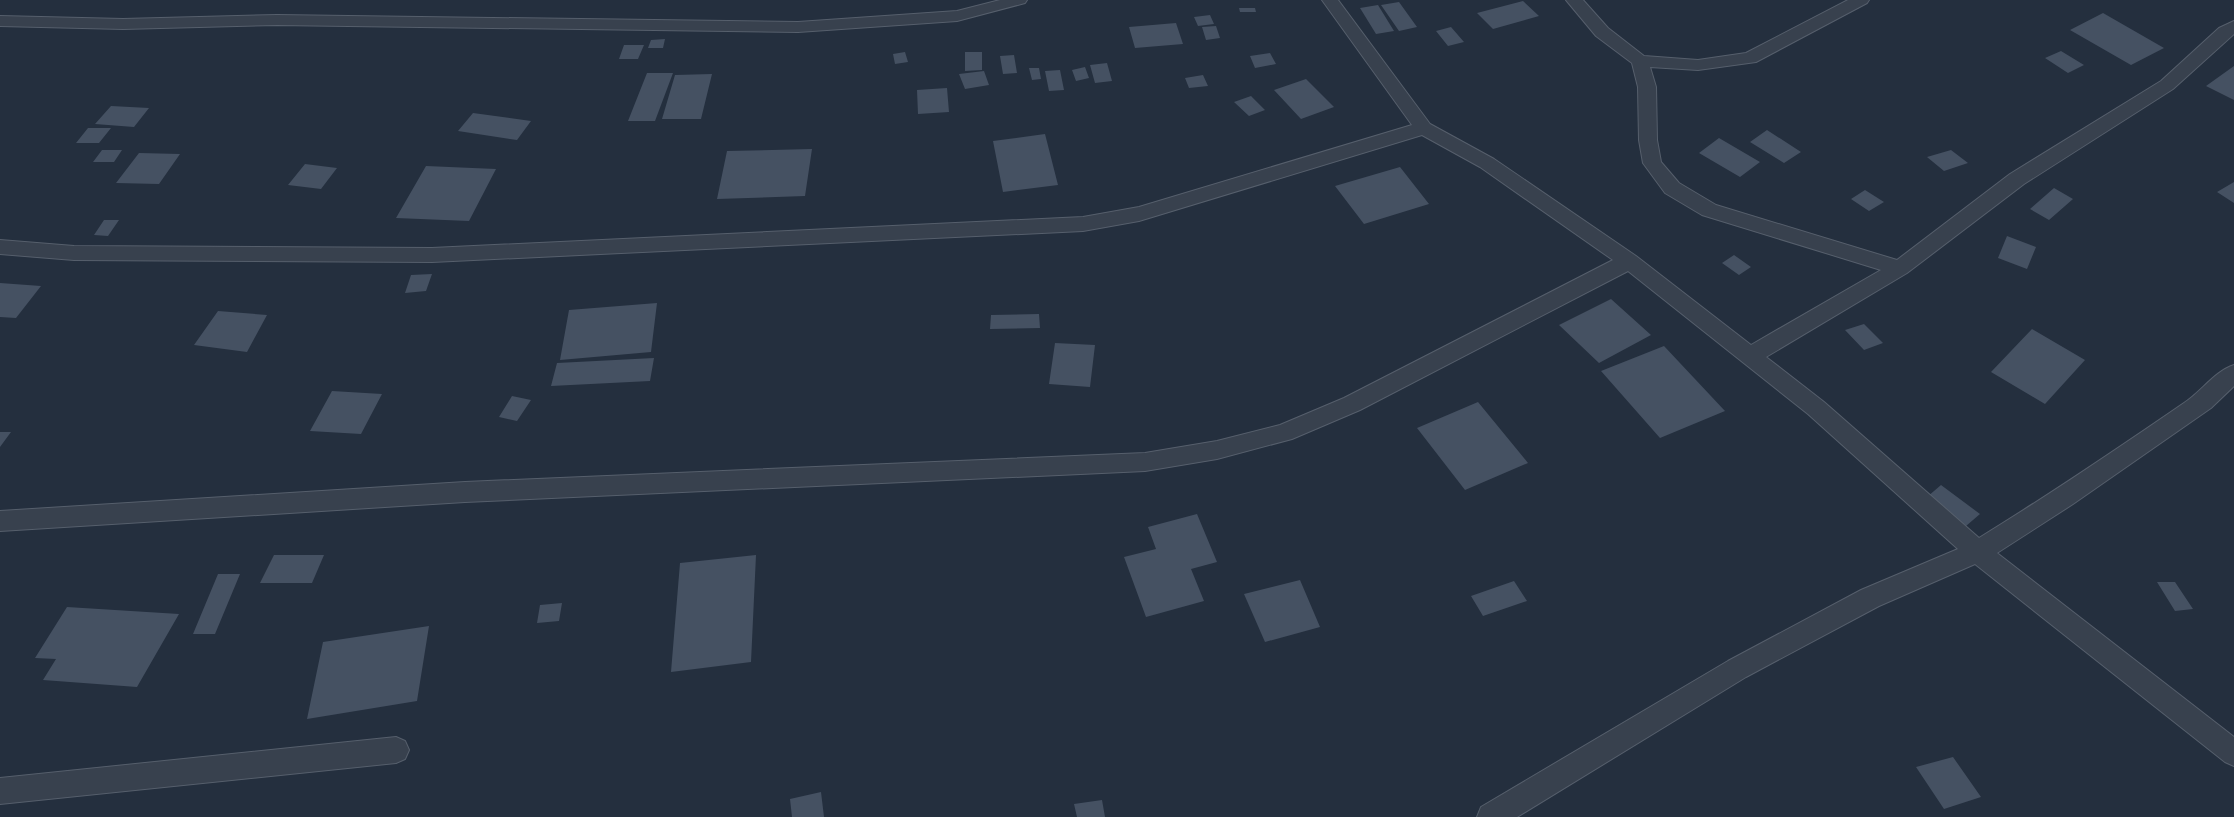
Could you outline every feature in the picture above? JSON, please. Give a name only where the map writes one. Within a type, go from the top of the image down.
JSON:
[{"type":"street","points":[[0,21],[123,24],[277,20],[798,27],[957,16],[1019,0]]},
{"type":"street","points":[[1330,0],[1424,128],[1487,163],[1629,260],[1816,408],[1978,552],[2234,753]]},
{"type":"street","points":[[1574,0],[1602,32],[1640,61],[1698,65],[1750,58],[1861,0]]},
{"type":"street","points":[[1750,356],[1900,268],[2017,179],[2167,85],[2225,32],[2234,26]]},
{"type":"street","points":[[1640,61],[1647,87],[1649,114],[1648,140],[1652,163],[1672,188],[1709,210],[1900,268]]},
{"type":"street","points":[[0,247],[74,253],[432,255],[1083,224],[1139,214],[1424,128]]},
{"type":"street","points":[[0,521],[457,493],[1145,462],[1218,450],[1291,430],[1352,404],[1629,260]]},
{"type":"street","points":[[1491,817],[1736,669],[1870,598],[1978,552],[2065,498],[2203,402],[2234,373]]},
{"type":"street","points":[[0,791],[396,750]]},
{"type":"building","points":[[1523,1],[1539,16],[1493,29],[1477,13]]},
{"type":"building","points":[[1399,2],[1417,27],[1399,31],[1381,5]]},
{"type":"building","points":[[1378,5],[1394,31],[1376,34],[1360,8]]},
{"type":"building","points":[[1239,8],[1255,8],[1256,12],[1240,12]]},
{"type":"building","points":[[2103,13],[2164,48],[2131,65],[2070,30]]},
{"type":"building","points":[[1210,15],[1214,24],[1198,26],[1194,17]]},
{"type":"building","points":[[1176,23],[1183,44],[1135,48],[1129,27]]},
{"type":"building","points":[[1216,26],[1220,38],[1206,40],[1202,27]]},
{"type":"building","points":[[1451,27],[1464,42],[1448,46],[1436,31]]},
{"type":"building","points":[[665,39],[663,48],[648,48],[651,40]]},
{"type":"building","points":[[624,45],[644,45],[638,59],[619,59]]},
{"type":"building","points":[[2061,51],[2084,65],[2068,73],[2045,58]]},
{"type":"building","points":[[905,52],[908,62],[895,64],[893,54]]},
{"type":"building","points":[[965,52],[982,52],[982,70],[965,71]]},
{"type":"building","points":[[1270,53],[1276,64],[1255,68],[1250,56]]},
{"type":"building","points":[[1014,55],[1017,73],[1003,74],[1000,56]]},
{"type":"building","points":[[1107,63],[1112,81],[1095,83],[1090,65]]},
{"type":"building","points":[[2234,66],[2234,100],[2206,86]]},
{"type":"building","points":[[1085,67],[1089,78],[1076,81],[1072,70]]},
{"type":"building","points":[[1029,68],[1039,68],[1041,79],[1032,80]]},
{"type":"building","points":[[1060,70],[1064,90],[1049,91],[1045,71]]},
{"type":"building","points":[[984,71],[989,85],[965,89],[959,74]]},
{"type":"building","points":[[647,73],[673,73],[655,121],[628,121]]},
{"type":"building","points":[[712,74],[701,119],[662,119],[675,75]]},
{"type":"building","points":[[1203,75],[1208,86],[1189,88],[1185,78]]},
{"type":"building","points":[[1306,79],[1334,107],[1301,119],[1274,90]]},
{"type":"building","points":[[947,88],[949,112],[918,114],[917,90]]},
{"type":"building","points":[[1251,96],[1265,110],[1249,116],[1234,102]]},
{"type":"building","points":[[111,106],[149,108],[134,127],[95,124]]},
{"type":"building","points":[[473,113],[531,121],[517,140],[458,131]]},
{"type":"building","points":[[88,128],[111,128],[99,143],[76,143]]},
{"type":"building","points":[[1767,130],[1801,152],[1784,163],[1750,142]]},
{"type":"building","points":[[1045,134],[1058,185],[1003,192],[993,141]]},
{"type":"building","points":[[1719,138],[1760,162],[1740,177],[1699,153]]},
{"type":"building","points":[[812,149],[805,196],[717,199],[727,151]]},
{"type":"building","points":[[102,150],[122,150],[114,162],[93,162]]},
{"type":"building","points":[[1951,150],[1968,163],[1944,171],[1927,157]]},
{"type":"building","points":[[139,153],[180,154],[159,184],[116,183]]},
{"type":"building","points":[[305,164],[337,168],[321,189],[288,185]]},
{"type":"building","points":[[426,166],[496,169],[469,221],[396,218]]},
{"type":"building","points":[[1400,167],[1429,204],[1364,224],[1335,186]]},
{"type":"building","points":[[2234,182],[2234,203],[2217,192]]},
{"type":"building","points":[[2054,188],[2073,199],[2049,220],[2030,209]]},
{"type":"building","points":[[1865,190],[1884,202],[1869,211],[1851,199]]},
{"type":"building","points":[[104,220],[119,220],[108,236],[94,235]]},
{"type":"building","points":[[2007,236],[2036,247],[2027,269],[1998,258]]},
{"type":"building","points":[[1734,255],[1751,267],[1739,275],[1722,263]]},
{"type":"building","points":[[432,274],[426,291],[405,293],[411,275]]},
{"type":"building","points":[[0,283],[41,286],[16,318],[0,317]]},
{"type":"building","points":[[1611,299],[1651,335],[1599,363],[1559,325]]},
{"type":"building","points":[[657,303],[651,352],[560,360],[569,310]]},
{"type":"building","points":[[218,311],[267,315],[247,352],[194,345]]},
{"type":"building","points":[[1039,314],[1040,328],[990,329],[991,315]]},
{"type":"building","points":[[1864,324],[1883,343],[1864,350],[1845,330]]},
{"type":"building","points":[[2032,329],[2085,360],[2045,404],[1991,372]]},
{"type":"building","points":[[1055,343],[1095,345],[1090,387],[1049,384]]},
{"type":"building","points":[[1664,346],[1725,411],[1660,438],[1601,371]]},
{"type":"building","points":[[654,358],[650,381],[551,386],[557,363]]},
{"type":"building","points":[[332,391],[382,394],[361,434],[310,431]]},
{"type":"building","points":[[512,396],[531,400],[517,421],[499,417]]},
{"type":"building","points":[[1478,402],[1528,463],[1465,490],[1417,428]]},
{"type":"building","points":[[0,432],[11,432],[0,447]]},
{"type":"building","points":[[1941,485],[1980,514],[1966,526],[1927,497]]},
{"type":"building","points":[[1197,514],[1217,562],[1191,569],[1204,601],[1146,617],[1124,557],[1156,549],[1148,527]]},
{"type":"building","points":[[274,555],[324,555],[312,583],[260,583]]},
{"type":"building","points":[[756,555],[751,662],[671,672],[680,563]]},
{"type":"building","points":[[218,574],[240,574],[215,634],[193,634]]},
{"type":"building","points":[[1300,580],[1320,627],[1265,642],[1244,594]]},
{"type":"building","points":[[1514,581],[1527,601],[1483,616],[1471,596]]},
{"type":"building","points":[[2157,582],[2175,582],[2193,609],[2175,611]]},
{"type":"building","points":[[562,603],[559,621],[537,623],[540,605]]},
{"type":"building","points":[[67,607],[179,614],[137,687],[43,680],[56,659],[35,658]]},
{"type":"building","points":[[429,626],[417,701],[307,719],[323,642]]},
{"type":"building","points":[[1953,757],[1981,797],[1944,809],[1916,767]]},
{"type":"building","points":[[821,792],[824,817],[792,817],[790,799]]},
{"type":"building","points":[[1102,800],[1105,817],[1077,817],[1074,804]]}]
